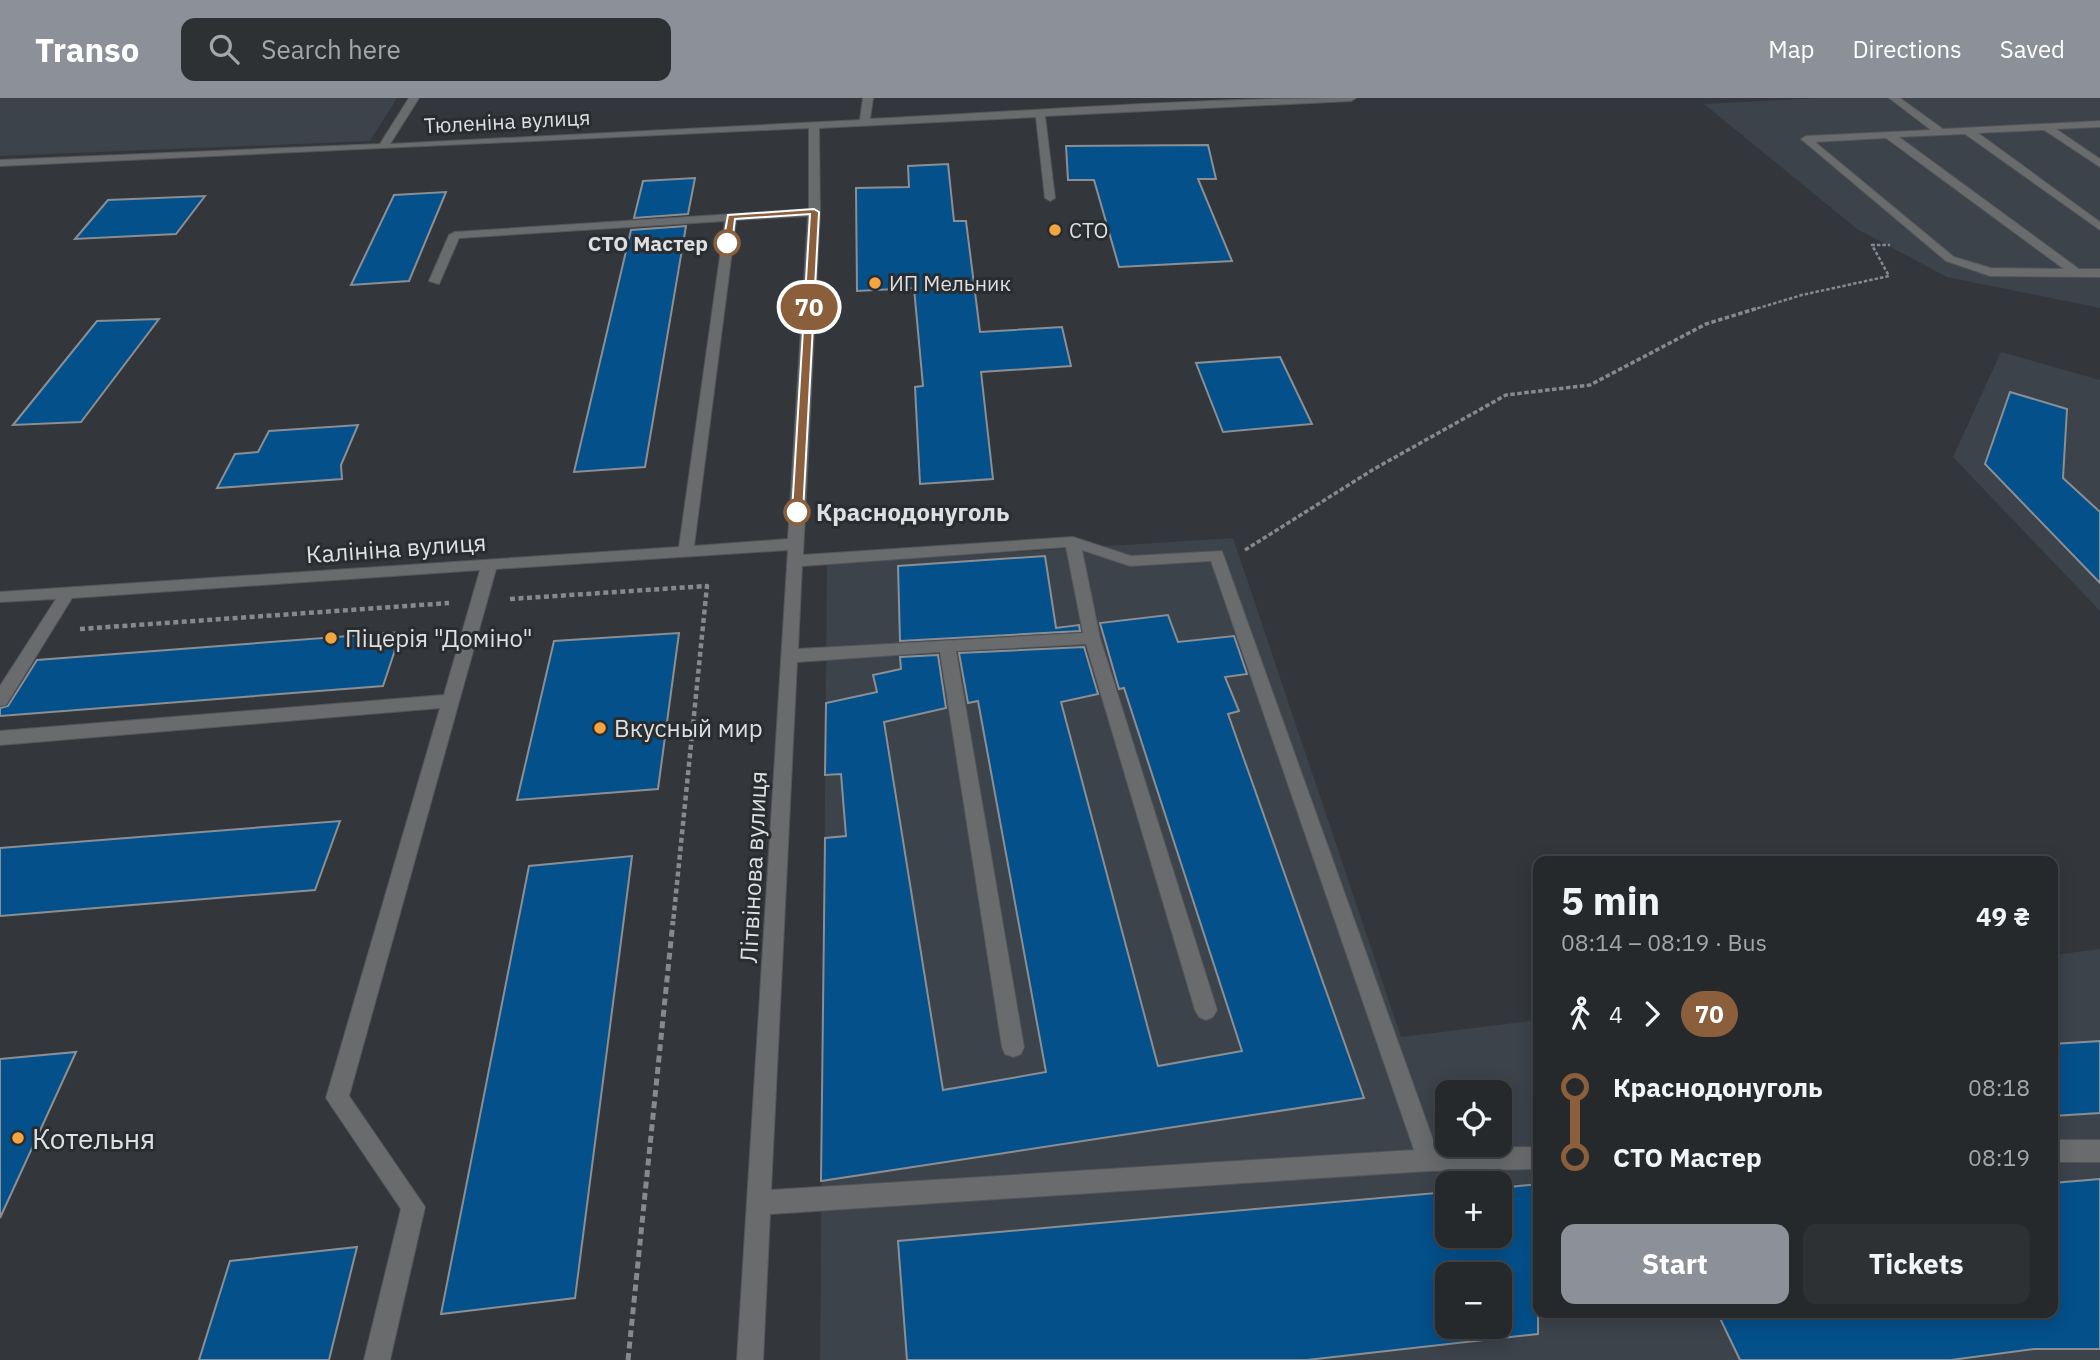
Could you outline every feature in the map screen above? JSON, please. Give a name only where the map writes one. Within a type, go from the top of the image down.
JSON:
[{"type":"street","points":[[383,147],[414,98]]},
{"type":"street","points":[[865,122],[868,98]]},
{"type":"street","name":"Тюленіна вулиця","points":[[0,163],[383,147],[1265,100],[1351,98]]},
{"type":"street","points":[[1895,98],[1941,132]]},
{"type":"street","points":[[1040,113],[1050,198]]},
{"type":"street","points":[[2100,124],[1806,139],[1950,259],[1990,272],[2100,273]]},
{"type":"street","name":"Літвінова вулиця","points":[[750,1360],[814,212],[814,125]]},
{"type":"street","points":[[2046,127],[2100,164]]},
{"type":"street","points":[[1968,131],[2100,226]]},
{"type":"street","points":[[1889,135],[2074,271]]},
{"type":"street","points":[[435,281],[455,235],[814,212]]},
{"type":"street","points":[[686,551],[731,217]]},
{"type":"street","points":[[1206,1010],[1092,638],[1073,542],[1130,561],[1217,555],[1429,1160]]},
{"type":"street","name":"Калініна вулиця","points":[[0,597],[686,551],[795,552],[1073,542]]},
{"type":"street","points":[[377,1360],[412,1207],[337,1098],[490,564]]},
{"type":"street","points":[[0,700],[68,592]]},
{"type":"street","points":[[789,656],[1092,638]]},
{"type":"street","points":[[947,646],[1013,1047]]},
{"type":"street","points":[[0,738],[451,701]]},
{"type":"street","points":[[2058,1151],[2100,1151]]},
{"type":"street","points":[[758,1203],[1429,1160],[1533,1158]]},
{"type":"path","points":[[1238,554],[1374,469],[1506,395],[1590,385],[1706,324],[1802,295],[1889,276],[1872,245],[1932,244]]},
{"type":"path","points":[[44,631],[706,586],[628,1360]]},
{"type":"shaded area","points":[[0,98],[397,98],[370,141],[0,156]]},
{"type":"shaded area","points":[[1820,98],[2100,98],[2100,308],[1947,277],[1857,229],[1704,104]]},
{"type":"shaded area","points":[[2001,352],[2100,380],[2100,611],[1953,457]]},
{"type":"shaded area","points":[[1233,538],[1401,1037],[1533,1021],[1533,1318],[2058,1318],[2058,954],[2100,949],[2100,1360],[820,1360],[827,564]]},
{"type":"building","points":[[1208,145],[1216,179],[1198,179],[1232,261],[1119,267],[1094,180],[1068,180],[1066,146]]},
{"type":"building","points":[[948,164],[954,221],[966,221],[980,332],[1062,327],[1071,366],[981,372],[993,479],[920,484],[915,387],[923,386],[914,288],[857,291],[856,188],[909,187],[908,166]]},
{"type":"building","points":[[695,178],[688,214],[634,218],[643,181]]},
{"type":"building","points":[[446,192],[409,281],[351,285],[394,195]]},
{"type":"building","points":[[205,196],[176,234],[75,239],[108,200]]},
{"type":"building","points":[[686,226],[645,467],[574,472],[631,230]]},
{"type":"building","points":[[159,319],[81,422],[13,425],[97,321]]},
{"type":"building","points":[[1280,357],[1312,424],[1223,432],[1196,363]]},
{"type":"building","points":[[2010,392],[2067,409],[2063,478],[2100,512],[2100,583],[1985,464]]},
{"type":"building","points":[[358,425],[341,465],[342,479],[217,488],[235,454],[258,452],[269,431]]},
{"type":"building","points":[[1045,556],[1056,628],[1079,625],[1080,631],[900,641],[898,566]]},
{"type":"building","points":[[1168,615],[1178,642],[1234,636],[1247,674],[1225,677],[1239,711],[1228,714],[1364,1098],[821,1181],[825,838],[846,836],[841,774],[825,775],[826,703],[877,692],[873,675],[901,669],[900,657],[938,655],[946,708],[884,722],[943,1090],[1046,1072],[978,701],[968,703],[959,653],[1084,647],[1098,694],[1061,702],[1158,1066],[1242,1051],[1124,688],[1119,689],[1100,623]]},
{"type":"building","points":[[401,632],[383,686],[0,716],[0,708],[8,706],[37,660]]},
{"type":"building","name":"Вкусный мир","points":[[679,633],[658,789],[517,800],[554,641]]},
{"type":"building","points":[[340,821],[315,890],[0,916],[0,848]]},
{"type":"building","points":[[632,856],[575,1298],[441,1314],[529,866]]},
{"type":"building","points":[[2100,1041],[2100,1113],[2058,1116],[2058,1044]]},
{"type":"building","name":"Котельня","points":[[76,1052],[0,1218],[0,1059]]},
{"type":"building","points":[[2100,1179],[2100,1349],[2034,1349],[1951,1360],[1740,1360],[1720,1318],[2058,1318],[2058,1183]]},
{"type":"building","points":[[1533,1185],[1533,1318],[1538,1318],[1538,1334],[1512,1337],[1512,1262],[1435,1262],[1435,1339],[1494,1339],[1307,1360],[907,1360],[898,1241],[1435,1193],[1435,1248],[1512,1248],[1512,1187]]},
{"type":"building","points":[[357,1247],[329,1360],[199,1360],[230,1261]]},
{"type":"bus line","name":"70","points":[[727,243],[731,217],[814,212],[797,512]]},
{"type":"place","name":"СТО","points":[[1055,230]]},
{"type":"place","name":"СТО Мастер","points":[[727,243]]},
{"type":"place","name":"ИП Мельник","points":[[875,283]]},
{"type":"place","name":"Краснодонуголь","points":[[797,512]]},
{"type":"place","name":"Піцерія \"Доміно\"","points":[[331,638]]},
{"type":"place","name":"Вкусный мир","points":[[600,728]]},
{"type":"place","name":"Котельня","points":[[18,1138]]}]
